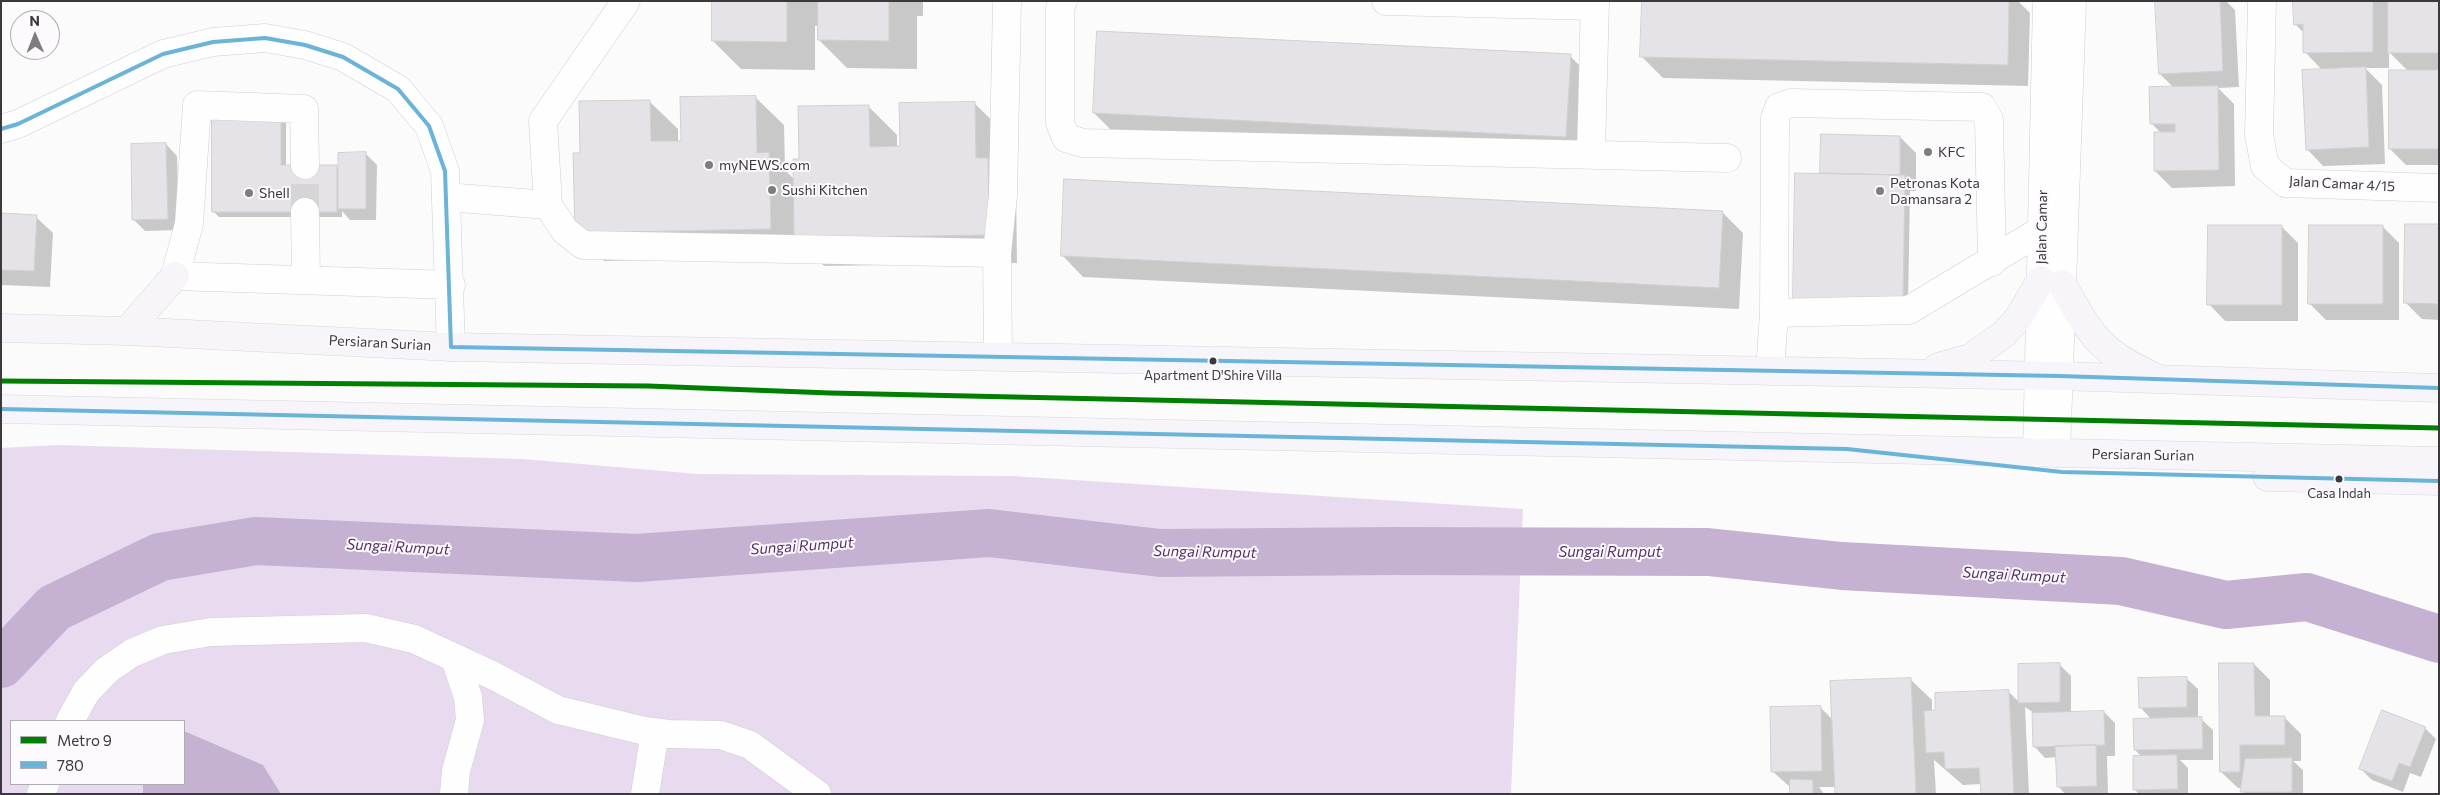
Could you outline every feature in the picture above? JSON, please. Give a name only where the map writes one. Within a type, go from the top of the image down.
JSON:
[{"type":"main road","points":[[127,331],[175,276]]},
{"type":"main road","points":[[1915,374],[1970,358],[2004,334],[2051,282],[2093,337],[2108,351],[2129,365],[2160,378]]},
{"type":"main road","name":"Persiaran Surian","points":[[1,328],[127,331],[451,347],[2160,378],[2439,388]]},
{"type":"main road","name":"Persiaran Surian","points":[[1,409],[2439,461]]},
{"type":"main road","name":"Persiaran Surian","points":[[1847,449],[2062,472],[2439,481]]},
{"type":"street","points":[[626,1],[543,121],[548,205],[565,231],[583,245],[997,253]]},
{"type":"street","points":[[998,356],[997,253],[1003,195],[1007,1]]},
{"type":"street","points":[[1063,1],[1060,8],[1060,123],[1066,138],[1082,143],[1727,158]]},
{"type":"street","points":[[1386,1],[1595,4],[1591,154]]},
{"type":"street","name":"Jalan Camar","points":[[2048,1],[2042,230],[2051,282]]},
{"type":"street","name":"Jalan Camar","points":[[2046,453],[2051,282],[2072,1]]},
{"type":"street","name":"Jalan Camar 4/15","points":[[2262,1],[2259,135],[2265,166],[2285,184],[2439,188]]},
{"type":"street","points":[[1,129],[18,124],[163,54],[213,42],[265,38],[305,45],[343,57],[398,89],[429,126],[445,171],[451,347]]},
{"type":"street","points":[[1770,371],[1774,313],[1775,118],[1780,107],[1791,102],[1982,107],[1989,120],[1992,262]]},
{"type":"street","points":[[305,165],[304,109],[197,105],[189,224],[175,276],[450,285]]},
{"type":"street","points":[[446,197],[548,205]]},
{"type":"street","points":[[305,212],[306,280]]},
{"type":"street","points":[[1774,313],[1909,310],[1992,262],[2042,230]]},
{"type":"street","points":[[71,720],[86,692],[107,670],[132,653],[163,640],[211,632],[366,628],[414,639],[492,675],[558,710],[655,732],[721,735],[750,745],[818,794]]},
{"type":"street","points":[[454,794],[456,771],[470,720],[468,697],[455,658]]},
{"type":"street","points":[[645,794],[655,732]]},
{"type":"shaded area","points":[[58,445],[523,459],[698,474],[1012,476],[1523,509],[1511,794],[1,794],[1,448]]},
{"type":"shaded area","points":[[185,731],[263,765],[281,794],[143,794],[143,785],[185,785]]},
{"type":"building","points":[[712,1],[787,1],[787,42],[712,41]]},
{"type":"building","points":[[818,1],[889,1],[889,41],[818,40]]},
{"type":"building","points":[[1642,1],[2009,1],[2008,65],[1640,57]]},
{"type":"building","points":[[2155,1],[2220,1],[2223,71],[2159,74]]},
{"type":"building","points":[[2293,1],[2373,1],[2373,52],[2303,53],[2303,24],[2294,25]]},
{"type":"building","points":[[2388,1],[2439,1],[2439,53],[2388,53]]},
{"type":"building","points":[[1097,31],[1571,54],[1566,137],[1093,113]]},
{"type":"building","points":[[2366,67],[2369,147],[2306,150],[2302,70]]},
{"type":"building","points":[[2389,70],[2439,70],[2439,149],[2389,149]]},
{"type":"building","points":[[2218,86],[2219,170],[2154,171],[2154,132],[2175,132],[2175,124],[2150,124],[2149,87]]},
{"type":"building","points":[[756,96],[757,153],[769,152],[771,229],[575,233],[573,153],[580,153],[579,101],[650,100],[651,141],[681,141],[680,97]]},
{"type":"building","points":[[975,102],[976,158],[988,158],[989,235],[794,238],[793,159],[799,159],[798,106],[869,105],[870,147],[900,146],[899,103]]},
{"type":"building","points":[[212,115],[281,115],[281,165],[337,165],[337,212],[212,212]]},
{"type":"building","points":[[1821,134],[1900,136],[1900,175],[1820,173]]},
{"type":"building","points":[[166,143],[168,219],[132,220],[131,144]]},
{"type":"building","points":[[366,152],[366,209],[338,209],[338,153]]},
{"type":"building","points":[[1795,173],[1905,175],[1903,301],[1793,300]]},
{"type":"building","points":[[1064,179],[1723,211],[1719,288],[1061,256]]},
{"type":"building","points":[[1,213],[37,215],[34,271],[1,270]]},
{"type":"building","points":[[2405,224],[2439,224],[2439,304],[2404,303]]},
{"type":"building","points":[[2208,225],[2282,225],[2282,305],[2207,305]]},
{"type":"building","points":[[2309,225],[2383,225],[2383,304],[2308,304]]},
{"type":"building","points":[[2060,663],[2060,702],[2018,703],[2018,664]]},
{"type":"building","points":[[2219,663],[2254,663],[2255,716],[2285,716],[2285,745],[2240,745],[2240,772],[2220,772]]},
{"type":"building","points":[[2187,677],[2187,707],[2139,708],[2138,678]]},
{"type":"building","points":[[1911,678],[1916,794],[1835,794],[1830,681]]},
{"type":"building","points":[[2009,690],[2014,794],[1981,794],[1979,768],[1945,769],[1944,752],[1926,753],[1924,711],[1935,710],[1935,693]]},
{"type":"building","points":[[1821,706],[1822,771],[1771,772],[1770,707]]},
{"type":"building","points":[[2382,710],[2426,727],[2410,767],[2399,763],[2392,781],[2359,769]]},
{"type":"building","points":[[2104,711],[2105,745],[2033,747],[2032,713]]},
{"type":"building","points":[[2202,717],[2203,749],[2134,750],[2133,719]]},
{"type":"building","points":[[2096,745],[2097,786],[2057,787],[2055,746]]},
{"type":"building","points":[[2177,755],[2178,789],[2133,790],[2133,756]]},
{"type":"building","points":[[2292,758],[2292,792],[2240,792],[2245,759]]},
{"type":"building","points":[[1790,779],[1813,780],[1813,794],[1790,794]]},
{"type":"waterway","name":"Sungai Rumput","points":[[1,664],[54,608],[160,557],[256,541],[637,558],[989,533],[1160,553],[1395,551],[1708,552],[1842,566],[2121,581],[2226,605],[2307,597],[2439,639]]},
{"type":"tunnel","points":[[305,165],[305,212]]},
{"type":"metro line","name":"9","points":[[1,381],[648,386],[830,393],[2439,428]]},
{"type":"transit line","name":"780","points":[[1,129],[18,124],[163,54],[213,42],[265,38],[305,45],[343,57],[398,89],[429,126],[445,171],[451,347],[2059,376],[2439,388]]},
{"type":"transit line","name":"780","points":[[1,409],[1847,449],[2062,472],[2439,481]]},
{"type":"place","name":"KFC","points":[[1928,152]]},
{"type":"place","name":"myNEWS.com","points":[[709,165]]},
{"type":"place","name":"Sushi Kitchen","points":[[772,190]]},
{"type":"place","name":"Petronas Kota Damansara 2","points":[[1880,191]]},
{"type":"place","name":"Shell","points":[[249,193]]},
{"type":"place","name":"Apartment D'Shire Villa","points":[[1213,361]]},
{"type":"place","name":"Casa Indah","points":[[2339,479]]}]
